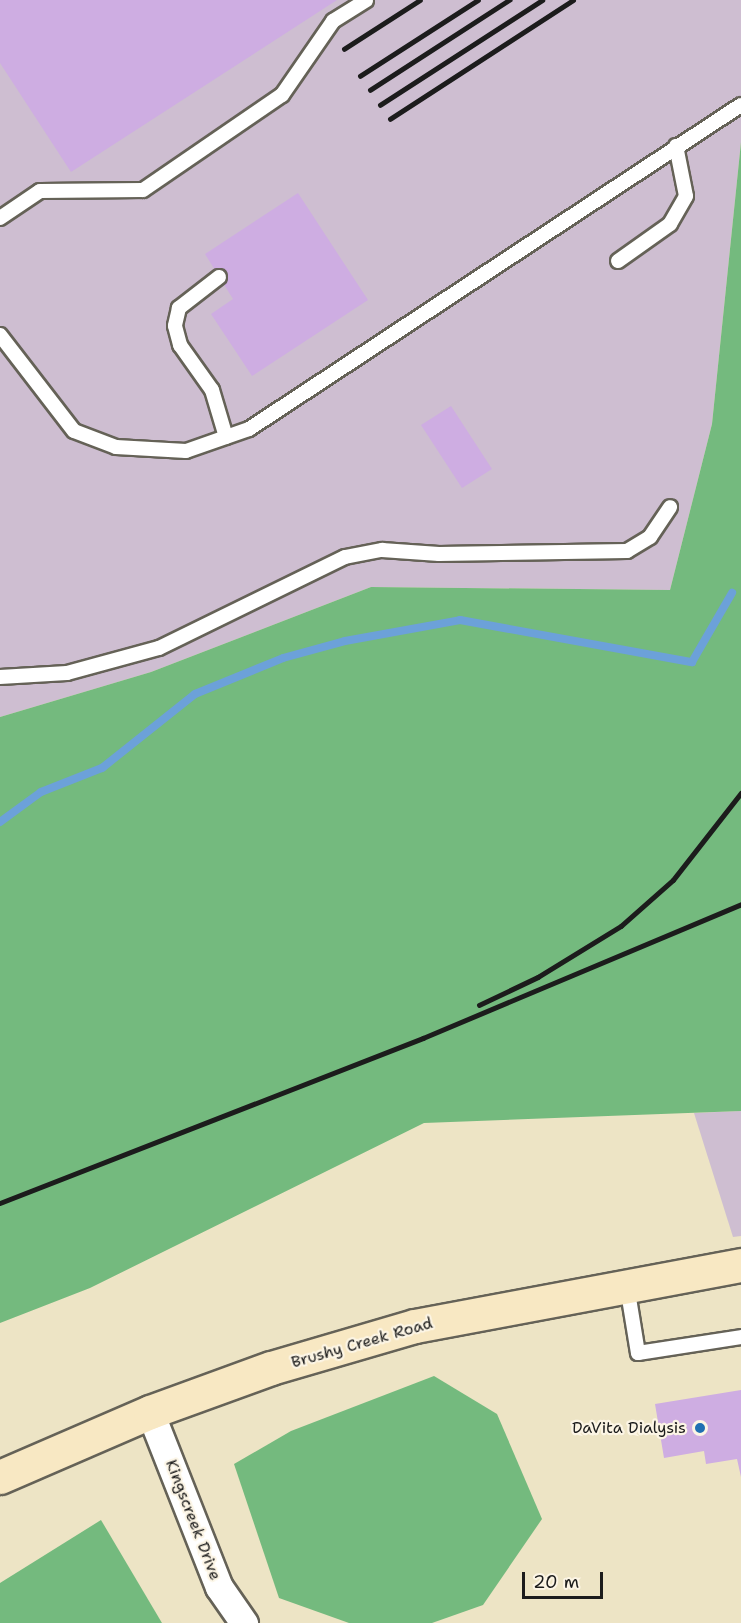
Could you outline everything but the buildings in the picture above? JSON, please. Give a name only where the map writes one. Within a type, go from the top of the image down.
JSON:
[{"type":"main road","name":"Brushy Creek Road","points":[[0,1477],[150,1412],[271,1368],[415,1326],[741,1265]]},
{"type":"street","name":"Kingscreek Drive","points":[[150,1412],[219,1587],[244,1623]]},
{"type":"lane","points":[[0,218],[40,191],[143,190],[282,95],[333,21],[366,0]]},
{"type":"lane","points":[[0,335],[74,431],[116,447],[186,451],[249,429],[741,105]]},
{"type":"lane","points":[[618,261],[670,224],[686,196],[676,146]]},
{"type":"lane","points":[[219,277],[178,308],[175,326],[180,345],[212,390],[226,437]]},
{"type":"lane","points":[[0,677],[67,673],[159,648],[345,557],[382,550],[439,554],[627,551],[650,537],[670,507]]},
{"type":"lane","points":[[627,1285],[638,1353],[741,1337]]},
{"type":"shaded area","points":[[0,0],[741,0],[741,142],[712,424],[670,590],[371,587],[151,672],[0,717]]},
{"type":"shaded area","points":[[741,1111],[741,1236],[733,1237],[694,1113]]},
{"type":"green space","points":[[741,142],[741,1111],[424,1123],[90,1288],[0,1323],[0,717],[151,672],[371,587],[670,590],[712,424]]},
{"type":"green space","points":[[434,1376],[497,1414],[542,1519],[483,1605],[432,1623],[349,1623],[279,1598],[234,1464],[291,1431]]},
{"type":"green space","points":[[101,1520],[162,1623],[0,1623],[0,1583]]},
{"type":"waterway","points":[[0,822],[41,792],[102,768],[195,694],[283,658],[345,641],[460,620],[692,662],[732,593]]},
{"type":"railway","points":[[344,49],[420,0]]},
{"type":"railway","points":[[360,76],[478,0]]},
{"type":"railway","points":[[370,90],[509,0]]},
{"type":"railway","points":[[380,105],[542,0]]},
{"type":"railway","points":[[390,119],[573,0]]},
{"type":"railway","points":[[479,1005],[538,977],[621,926],[673,880],[741,793]]},
{"type":"railway","points":[[0,1203],[423,1038],[741,904]]},
{"type":"place","name":"DaVita Dialysis","points":[[700,1428]]}]
